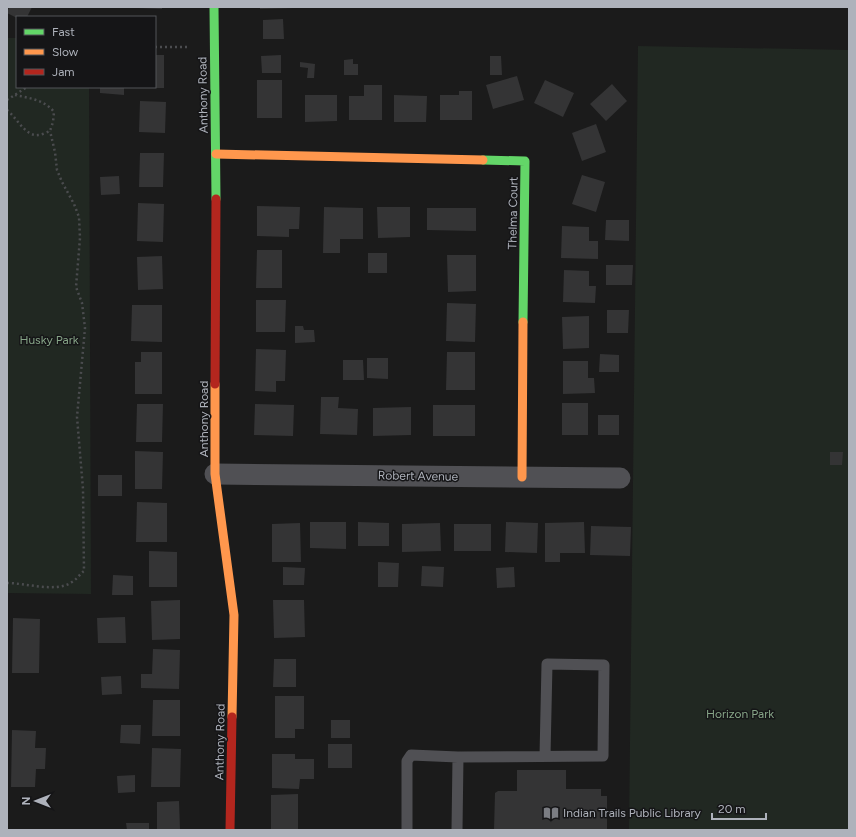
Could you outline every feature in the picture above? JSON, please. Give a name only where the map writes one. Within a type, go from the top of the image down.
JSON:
[{"type":"street","name":"Anthony Road","points":[[214,7],[216,154],[216,474],[234,615],[230,830]]},
{"type":"street","name":"Thelma Court","points":[[216,154],[525,161],[522,477]]},
{"type":"street","name":"Robert Avenue","points":[[216,474],[620,478]]},
{"type":"lane","points":[[407,830],[407,761],[411,755],[458,757],[603,756],[604,665],[547,664],[545,756]]},
{"type":"lane","points":[[457,830],[458,757]]},
{"type":"path","points":[[156,47],[187,47]]},
{"type":"path","points":[[7,100],[26,88]]},
{"type":"path","points":[[7,583],[55,587],[72,582],[84,571],[83,489],[77,417],[85,328],[82,303],[76,287],[80,238],[79,217],[57,170],[55,152],[50,131],[54,112],[50,107],[37,100],[15,95]]},
{"type":"path","points":[[7,110],[19,121],[27,132],[38,136],[50,131]]},
{"type":"green space","name":"Husky Park","points":[[7,38],[16,38],[16,88],[89,88],[91,594],[7,593]]},
{"type":"green space","name":"Horizon Park","points":[[638,46],[849,50],[849,830],[629,830]]},
{"type":"building","points":[[9,7],[32,7],[28,16],[16,16],[16,18],[7,13]]},
{"type":"building","points":[[162,7],[162,9],[138,8]]},
{"type":"building","points":[[260,7],[294,7],[294,8],[260,9]]},
{"type":"building","points":[[283,19],[284,39],[263,39],[263,20]]},
{"type":"building","points":[[156,55],[164,55],[164,88],[156,88]]},
{"type":"building","points":[[281,55],[281,73],[262,73],[261,56]]},
{"type":"building","points":[[490,56],[501,56],[502,75],[490,75]]},
{"type":"building","points":[[353,59],[353,64],[358,64],[358,75],[344,75],[344,60]]},
{"type":"building","points":[[300,62],[315,64],[314,78],[307,78],[308,68],[300,67]]},
{"type":"building","points":[[517,76],[524,100],[493,109],[486,85]]},
{"type":"building","points":[[257,80],[282,80],[282,118],[257,118]]},
{"type":"building","points":[[545,80],[574,93],[563,117],[534,103]]},
{"type":"building","points":[[612,84],[627,101],[606,121],[590,104]]},
{"type":"building","points":[[364,85],[382,85],[382,120],[349,120],[349,96],[364,96]]},
{"type":"building","points":[[100,88],[124,88],[124,95],[100,93]]},
{"type":"building","points":[[459,91],[472,91],[472,120],[440,120],[440,95],[459,95]]},
{"type":"building","points":[[305,95],[337,95],[337,121],[305,122]]},
{"type":"building","points":[[394,95],[427,96],[426,122],[394,122]]},
{"type":"building","points":[[140,101],[166,102],[165,133],[139,132]]},
{"type":"building","points":[[596,124],[606,152],[582,161],[572,133]]},
{"type":"building","points":[[140,153],[164,153],[163,187],[139,187]]},
{"type":"building","points":[[582,175],[605,182],[596,212],[572,204]]},
{"type":"building","points":[[119,176],[120,194],[101,195],[100,177]]},
{"type":"building","points":[[138,203],[164,204],[163,242],[137,241]]},
{"type":"building","points":[[257,206],[300,207],[299,229],[289,229],[289,237],[257,236]]},
{"type":"building","points":[[324,207],[363,208],[363,239],[340,239],[340,253],[323,253]]},
{"type":"building","points":[[377,207],[410,207],[410,237],[378,238]]},
{"type":"building","points":[[427,208],[476,208],[476,231],[427,230]]},
{"type":"building","points":[[606,220],[629,220],[629,241],[605,240]]},
{"type":"building","points":[[562,226],[589,227],[589,241],[598,241],[598,259],[561,258]]},
{"type":"building","points":[[257,250],[282,250],[282,288],[256,288]]},
{"type":"building","points":[[368,253],[387,253],[387,273],[368,273]]},
{"type":"building","points":[[447,255],[476,255],[476,291],[448,292]]},
{"type":"building","points":[[162,256],[163,289],[138,290],[137,257]]},
{"type":"building","points":[[606,265],[633,265],[632,285],[606,285]]},
{"type":"building","points":[[564,270],[589,271],[589,286],[596,286],[595,303],[563,302]]},
{"type":"building","points":[[256,300],[286,300],[285,332],[256,332]]},
{"type":"building","points":[[447,303],[476,304],[475,342],[446,341]]},
{"type":"building","points":[[132,305],[162,305],[162,342],[131,341]]},
{"type":"building","points":[[607,310],[629,310],[628,333],[607,333]]},
{"type":"building","points":[[589,316],[589,348],[563,349],[562,317]]},
{"type":"building","points":[[295,326],[303,326],[304,330],[314,330],[315,342],[295,343]]},
{"type":"building","points":[[256,349],[286,350],[285,381],[276,381],[276,392],[255,391]]},
{"type":"building","points":[[141,352],[162,352],[162,394],[135,394],[135,362],[141,362]]},
{"type":"building","points":[[447,352],[475,352],[475,390],[446,390]]},
{"type":"building","points":[[600,354],[619,355],[619,372],[599,372]]},
{"type":"building","points":[[367,358],[388,358],[388,379],[367,378]]},
{"type":"building","points":[[343,360],[363,360],[364,380],[343,380]]},
{"type":"building","points":[[563,361],[588,361],[588,378],[594,378],[595,393],[563,394]]},
{"type":"building","points":[[321,397],[339,397],[338,408],[358,409],[357,435],[320,434]]},
{"type":"building","points":[[562,403],[588,403],[588,435],[562,435]]},
{"type":"building","points":[[137,404],[163,404],[162,442],[136,442]]},
{"type":"building","points":[[255,404],[294,405],[293,436],[254,435]]},
{"type":"building","points":[[433,405],[475,405],[475,436],[433,436]]},
{"type":"building","points":[[411,407],[411,435],[373,436],[373,408]]},
{"type":"building","points":[[598,415],[619,415],[619,435],[598,435]]},
{"type":"building","points":[[135,451],[163,452],[162,489],[135,489]]},
{"type":"building","points":[[830,452],[843,452],[842,465],[830,465]]},
{"type":"building","points":[[98,475],[122,475],[122,496],[98,496]]},
{"type":"building","points":[[137,502],[167,503],[167,542],[136,542]]},
{"type":"building","points":[[310,522],[346,522],[346,549],[310,548]]},
{"type":"building","points":[[358,522],[389,523],[389,546],[358,546]]},
{"type":"building","points":[[506,522],[538,523],[537,553],[505,552]]},
{"type":"building","points":[[584,522],[585,553],[560,553],[560,562],[545,562],[545,523]]},
{"type":"building","points":[[300,523],[301,562],[272,562],[272,524]]},
{"type":"building","points":[[440,523],[441,551],[402,552],[402,524]]},
{"type":"building","points":[[454,524],[491,524],[491,551],[454,551]]},
{"type":"building","points":[[591,526],[631,527],[630,556],[590,555]]},
{"type":"building","points":[[149,551],[177,552],[177,587],[149,587]]},
{"type":"building","points":[[378,562],[399,563],[398,587],[378,587]]},
{"type":"building","points":[[422,566],[444,567],[443,587],[421,586]]},
{"type":"building","points":[[283,567],[305,568],[304,585],[283,585]]},
{"type":"building","points":[[514,567],[515,587],[497,588],[496,568]]},
{"type":"building","points":[[113,575],[133,576],[133,595],[112,595]]},
{"type":"building","points":[[180,600],[180,639],[152,640],[151,601]]},
{"type":"building","points":[[273,600],[304,600],[305,637],[274,638]]},
{"type":"building","points":[[125,617],[126,643],[98,643],[97,618]]},
{"type":"building","points":[[13,618],[40,619],[39,673],[12,673]]},
{"type":"building","points":[[153,649],[180,650],[179,689],[141,688],[141,674],[152,674]]},
{"type":"building","points":[[274,659],[296,659],[296,687],[273,687]]},
{"type":"building","points":[[121,676],[122,694],[102,695],[101,677]]},
{"type":"building","points":[[275,696],[304,696],[304,729],[295,729],[295,738],[275,738]]},
{"type":"building","points":[[153,700],[180,700],[180,736],[152,736]]},
{"type":"building","points":[[331,720],[350,720],[350,738],[331,738]]},
{"type":"building","points":[[121,725],[141,725],[140,744],[120,743]]},
{"type":"building","points":[[12,730],[36,731],[35,748],[46,748],[45,769],[36,769],[35,787],[11,787]]},
{"type":"building","points":[[328,744],[352,744],[352,768],[328,768]]},
{"type":"building","points":[[152,748],[181,749],[180,787],[151,787]]},
{"type":"building","points":[[272,754],[295,754],[295,759],[314,759],[314,779],[300,779],[299,789],[272,788]]},
{"type":"building","name":"Indian Trails Public Library","points":[[517,770],[566,770],[566,789],[601,789],[601,796],[607,796],[607,830],[494,830],[495,793],[498,791],[517,791]]},
{"type":"building","points":[[135,775],[135,792],[118,793],[117,776]]},
{"type":"building","points":[[298,794],[298,830],[271,830],[271,795]]},
{"type":"building","points":[[179,801],[180,829],[157,829],[157,802]]},
{"type":"building","points":[[126,823],[149,823],[149,830],[127,830]]},
{"type":"traffic: fast","points":[[214,7],[216,199]]},
{"type":"traffic: fast","points":[[483,160],[525,161],[523,322]]},
{"type":"traffic: slow","points":[[216,154],[483,160]]},
{"type":"traffic: slow","points":[[522,477],[523,322]]},
{"type":"traffic: slow","points":[[215,384],[215,474],[234,615],[232,717]]},
{"type":"traffic: jam","points":[[215,384],[216,199]]},
{"type":"traffic: jam","points":[[230,830],[232,717]]},
{"type":"place","name":"Indian Trails Public Library","points":[[551,813]]}]
